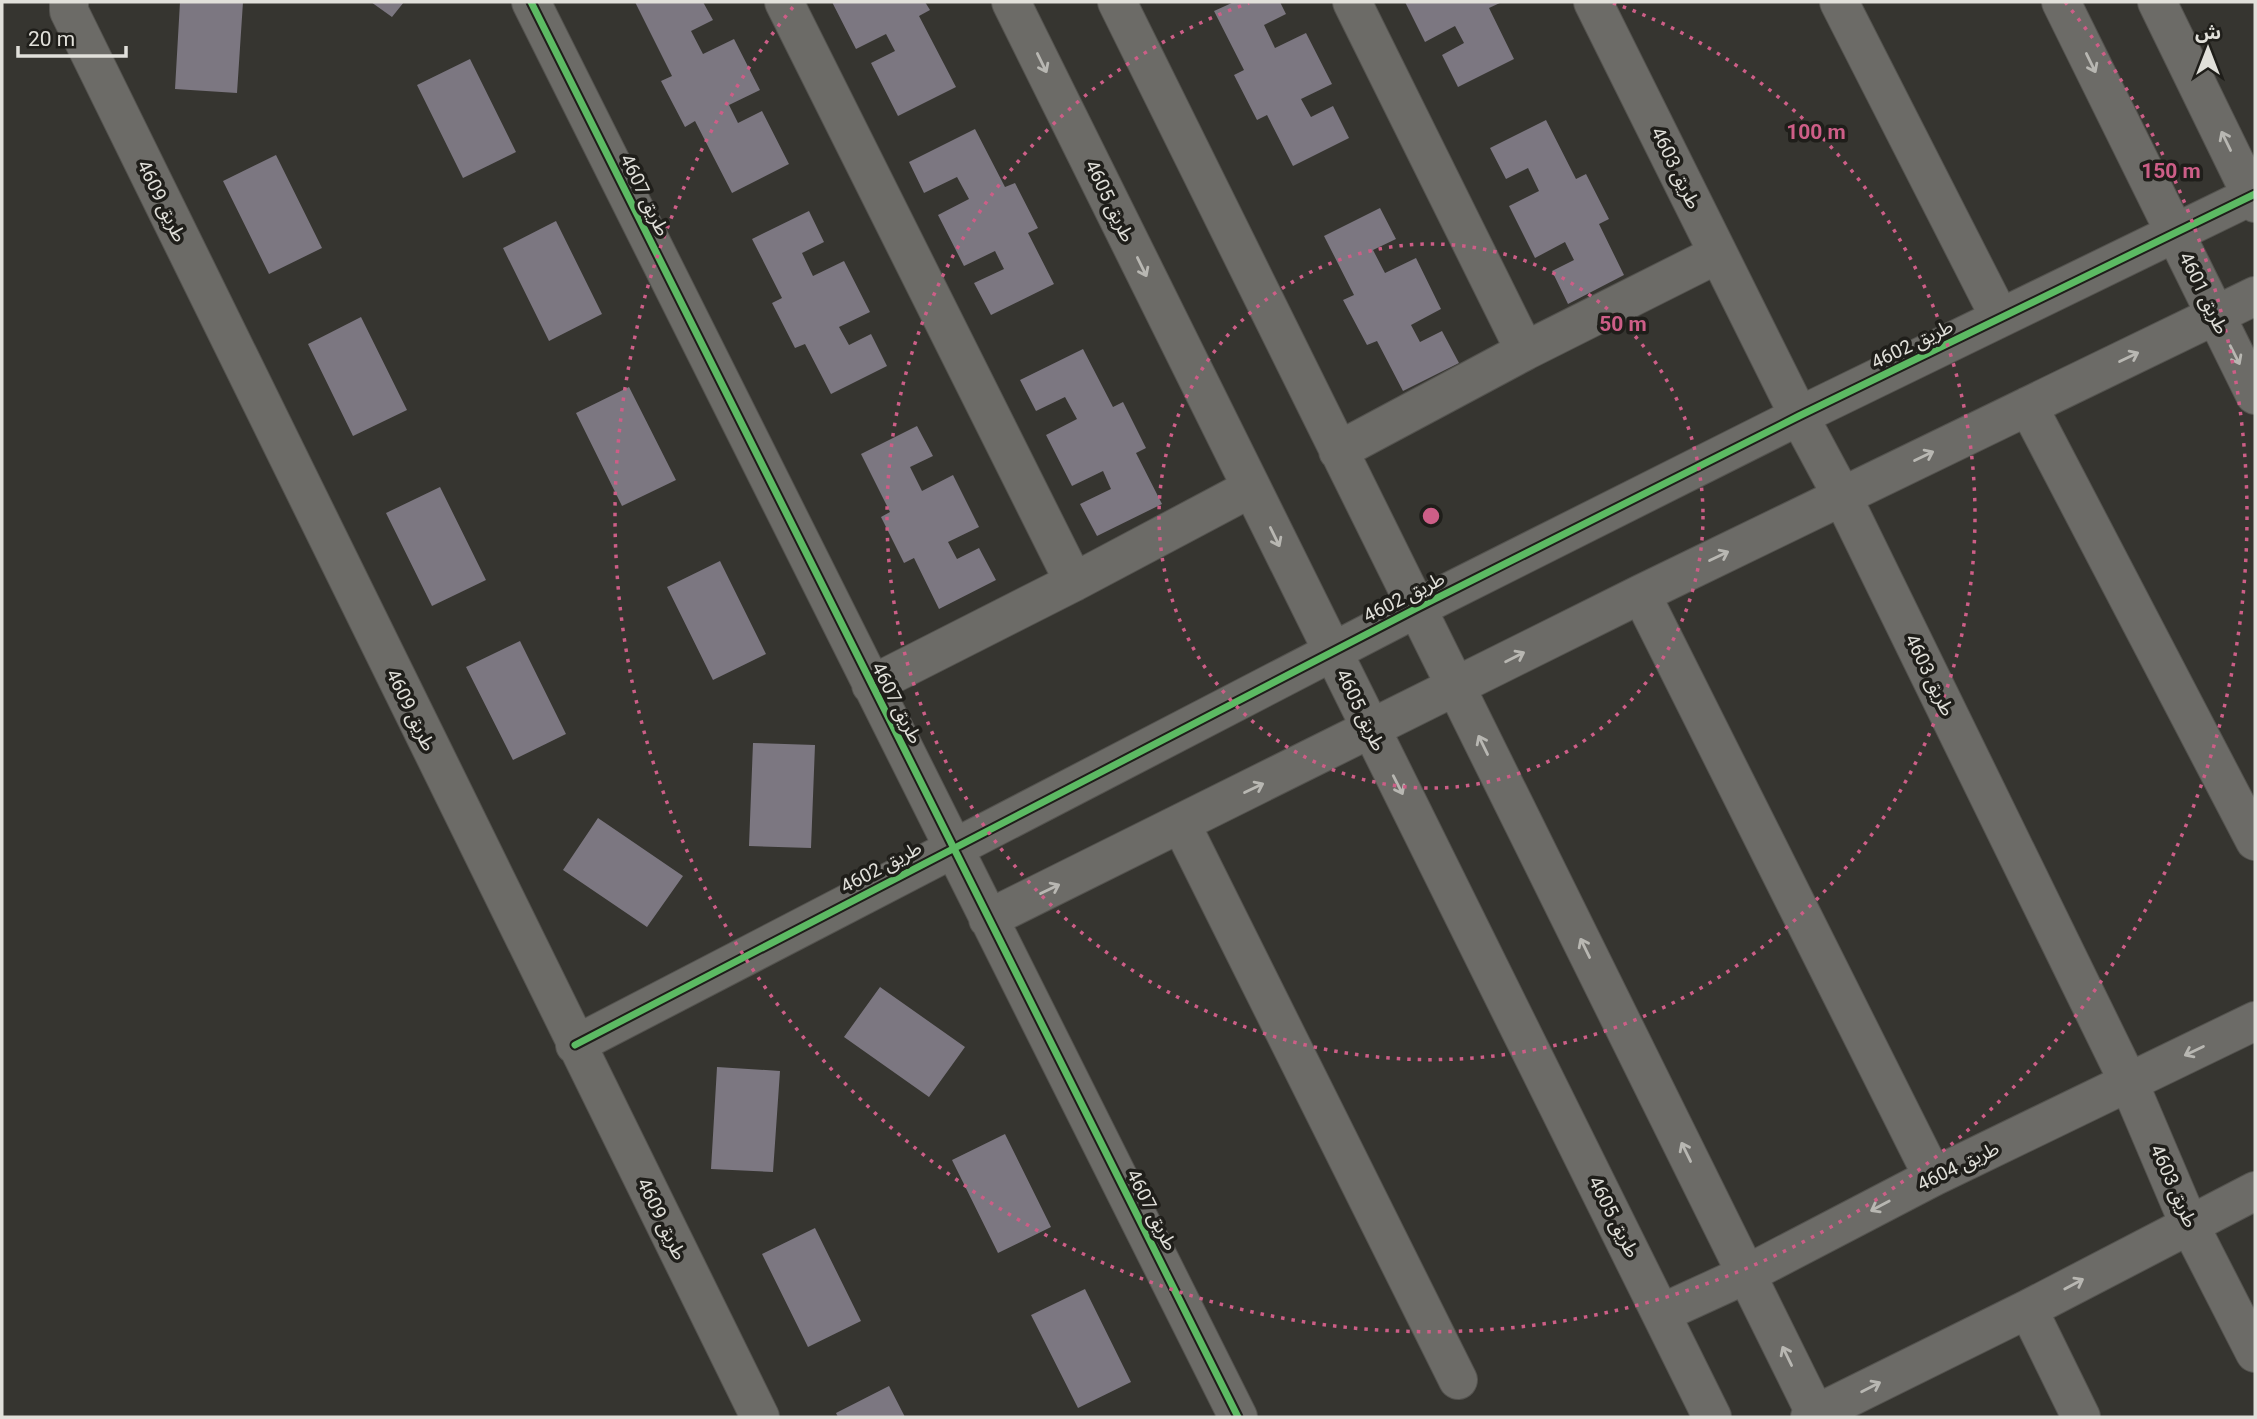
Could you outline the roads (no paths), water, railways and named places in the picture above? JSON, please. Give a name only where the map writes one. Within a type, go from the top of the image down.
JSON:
[{"type":"street","name":"طريق 4609","points":[[69,2],[69,11],[760,1417]]},
{"type":"street","name":"طريق 4607","points":[[531,2],[1238,1417]]},
{"type":"street","points":[[784,2],[1074,582]]},
{"type":"street","name":"طريق 4605","points":[[1012,2],[1712,1417]]},
{"type":"street","points":[[1117,2],[1747,1274],[1814,1416],[2255,1191]]},
{"type":"street","points":[[1352,2],[1525,351]]},
{"type":"street","name":"طريق 4603","points":[[1593,2],[1842,496],[2129,1083],[2189,1224],[2255,1353]]},
{"type":"street","points":[[1839,2],[2000,318]]},
{"type":"street","name":"طريق 4601","points":[[2061,2],[2255,395]]},
{"type":"street","points":[[2157,2],[2254,197]]},
{"type":"street","name":"طريق 4602","points":[[575,1045],[1417,608],[1800,416],[2254,197]]},
{"type":"street","points":[[1338,452],[1525,351],[1718,254]]},
{"type":"street","points":[[988,919],[1641,594],[2255,296]]},
{"type":"street","points":[[2028,406],[2255,841]]},
{"type":"street","points":[[871,685],[1251,488]]},
{"type":"street","points":[[1641,594],[1933,1177]]},
{"type":"street","points":[[1181,824],[1458,1380]]},
{"type":"street","name":"طريق 4604","points":[[1662,1313],[1747,1274],[1933,1177],[2255,1021]]},
{"type":"street","points":[[2028,1309],[2081,1417]]}]
